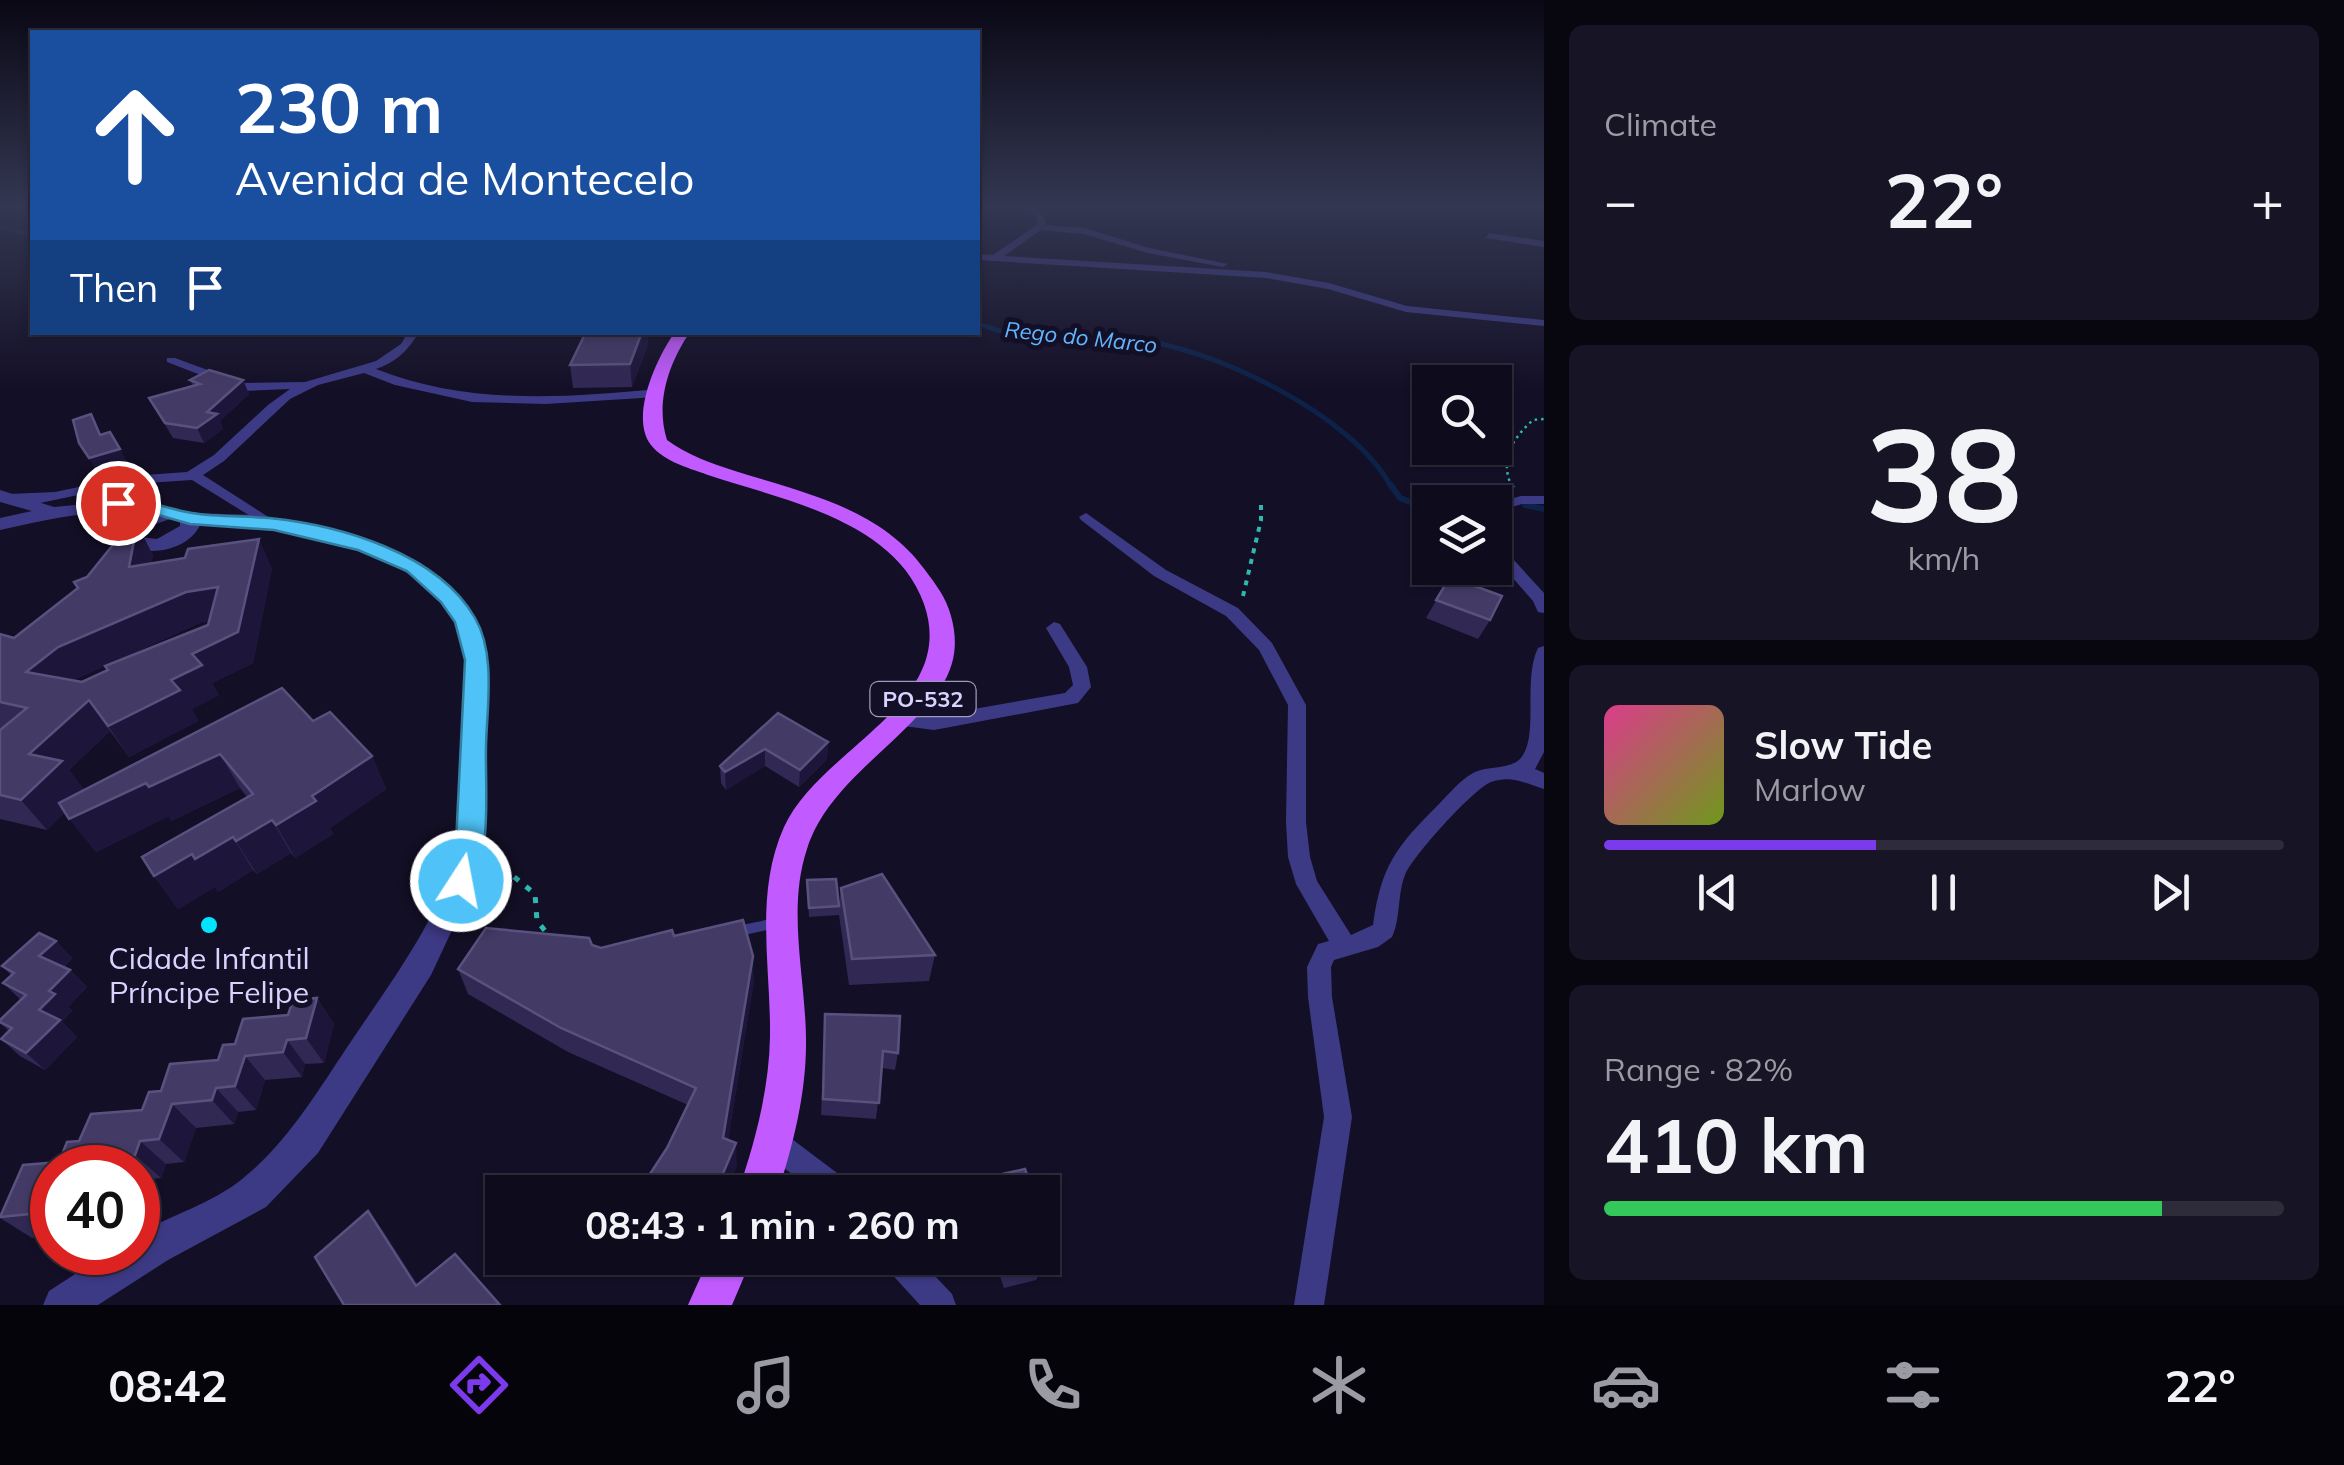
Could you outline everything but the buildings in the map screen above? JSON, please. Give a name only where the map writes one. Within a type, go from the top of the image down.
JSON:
[{"type":"main road","name":"PO-532","points":[[681,335],[664,362],[657,393],[654,432],[668,451],[852,519],[881,535],[924,580],[940,608],[944,652],[922,699],[818,799],[798,829],[787,864],[785,1095],[764,1175]]},
{"type":"main road","points":[[710,1305],[723,1275]]},
{"type":"street","points":[[1154,267],[1257,274]]},
{"type":"street","points":[[1228,267],[1329,286],[1406,309],[1544,323]]},
{"type":"street","points":[[170,360],[242,386],[305,385],[365,369],[405,348],[412,335]]},
{"type":"street","points":[[365,369],[440,395],[560,402],[657,393]]},
{"type":"street","points":[[0,524],[56,512],[129,480],[194,474],[305,385]]},
{"type":"street","points":[[194,474],[259,522]]},
{"type":"street","points":[[2,496],[26,501],[142,504],[190,518],[259,522],[364,545],[414,567],[448,598],[466,621],[476,660],[470,843],[461,881],[420,965],[305,1140],[253,1194],[154,1246],[64,1305]]},
{"type":"street","points":[[2,496],[56,512]]},
{"type":"street","points":[[1512,503],[1544,500]]},
{"type":"street","points":[[86,501],[118,514],[133,544]]},
{"type":"street","points":[[133,544],[149,518],[169,513]]},
{"type":"street","points":[[1086,517],[1160,573],[1232,612],[1266,647],[1296,705],[1299,857],[1307,884],[1344,945]]},
{"type":"street","points":[[177,538],[190,528],[190,518]]},
{"type":"street","points":[[133,544],[259,522]]},
{"type":"street","points":[[1512,567],[1544,608]]},
{"type":"street","points":[[903,720],[934,723],[1072,698],[1082,686],[1082,677],[1054,628]]},
{"type":"street","points":[[1520,771],[1536,753],[1541,726],[1538,676],[1544,652]]},
{"type":"street","points":[[1309,1305],[1338,1117],[1319,967],[1326,952],[1370,940],[1384,930],[1400,862],[1474,782],[1489,775],[1520,771],[1544,781]]},
{"type":"street","points":[[774,1143],[816,1175]]},
{"type":"street","points":[[914,1275],[941,1305]]},
{"type":"lane","points":[[717,936],[784,921]]},
{"type":"path","points":[[1521,500],[1507,477],[1504,462],[1509,447],[1525,427],[1533,420],[1544,419]]},
{"type":"path","points":[[1232,612],[1247,584],[1260,504]]},
{"type":"path","points":[[470,843],[535,894],[538,921],[551,939],[568,945]]},
{"type":"waterway","name":"Rego do Marco","points":[[980,324],[992,329]]},
{"type":"waterway","name":"Rego do Marco","points":[[986,326],[1021,336],[1131,339],[1163,344],[1238,370],[1313,410],[1346,434],[1391,487]]},
{"type":"waterway","name":"Rego do Marco","points":[[1390,484],[1400,498],[1412,503]]},
{"type":"waterway","name":"Rego do Marco","points":[[1525,505],[1544,509]]},
{"type":"place","name":"Cidade Infantil Príncipe Felipe","points":[[209,925]]},
{"type":"route","points":[[118,503],[142,504],[190,518],[274,524],[364,545],[414,567],[448,598],[466,621],[476,660],[470,843],[461,881]]}]
